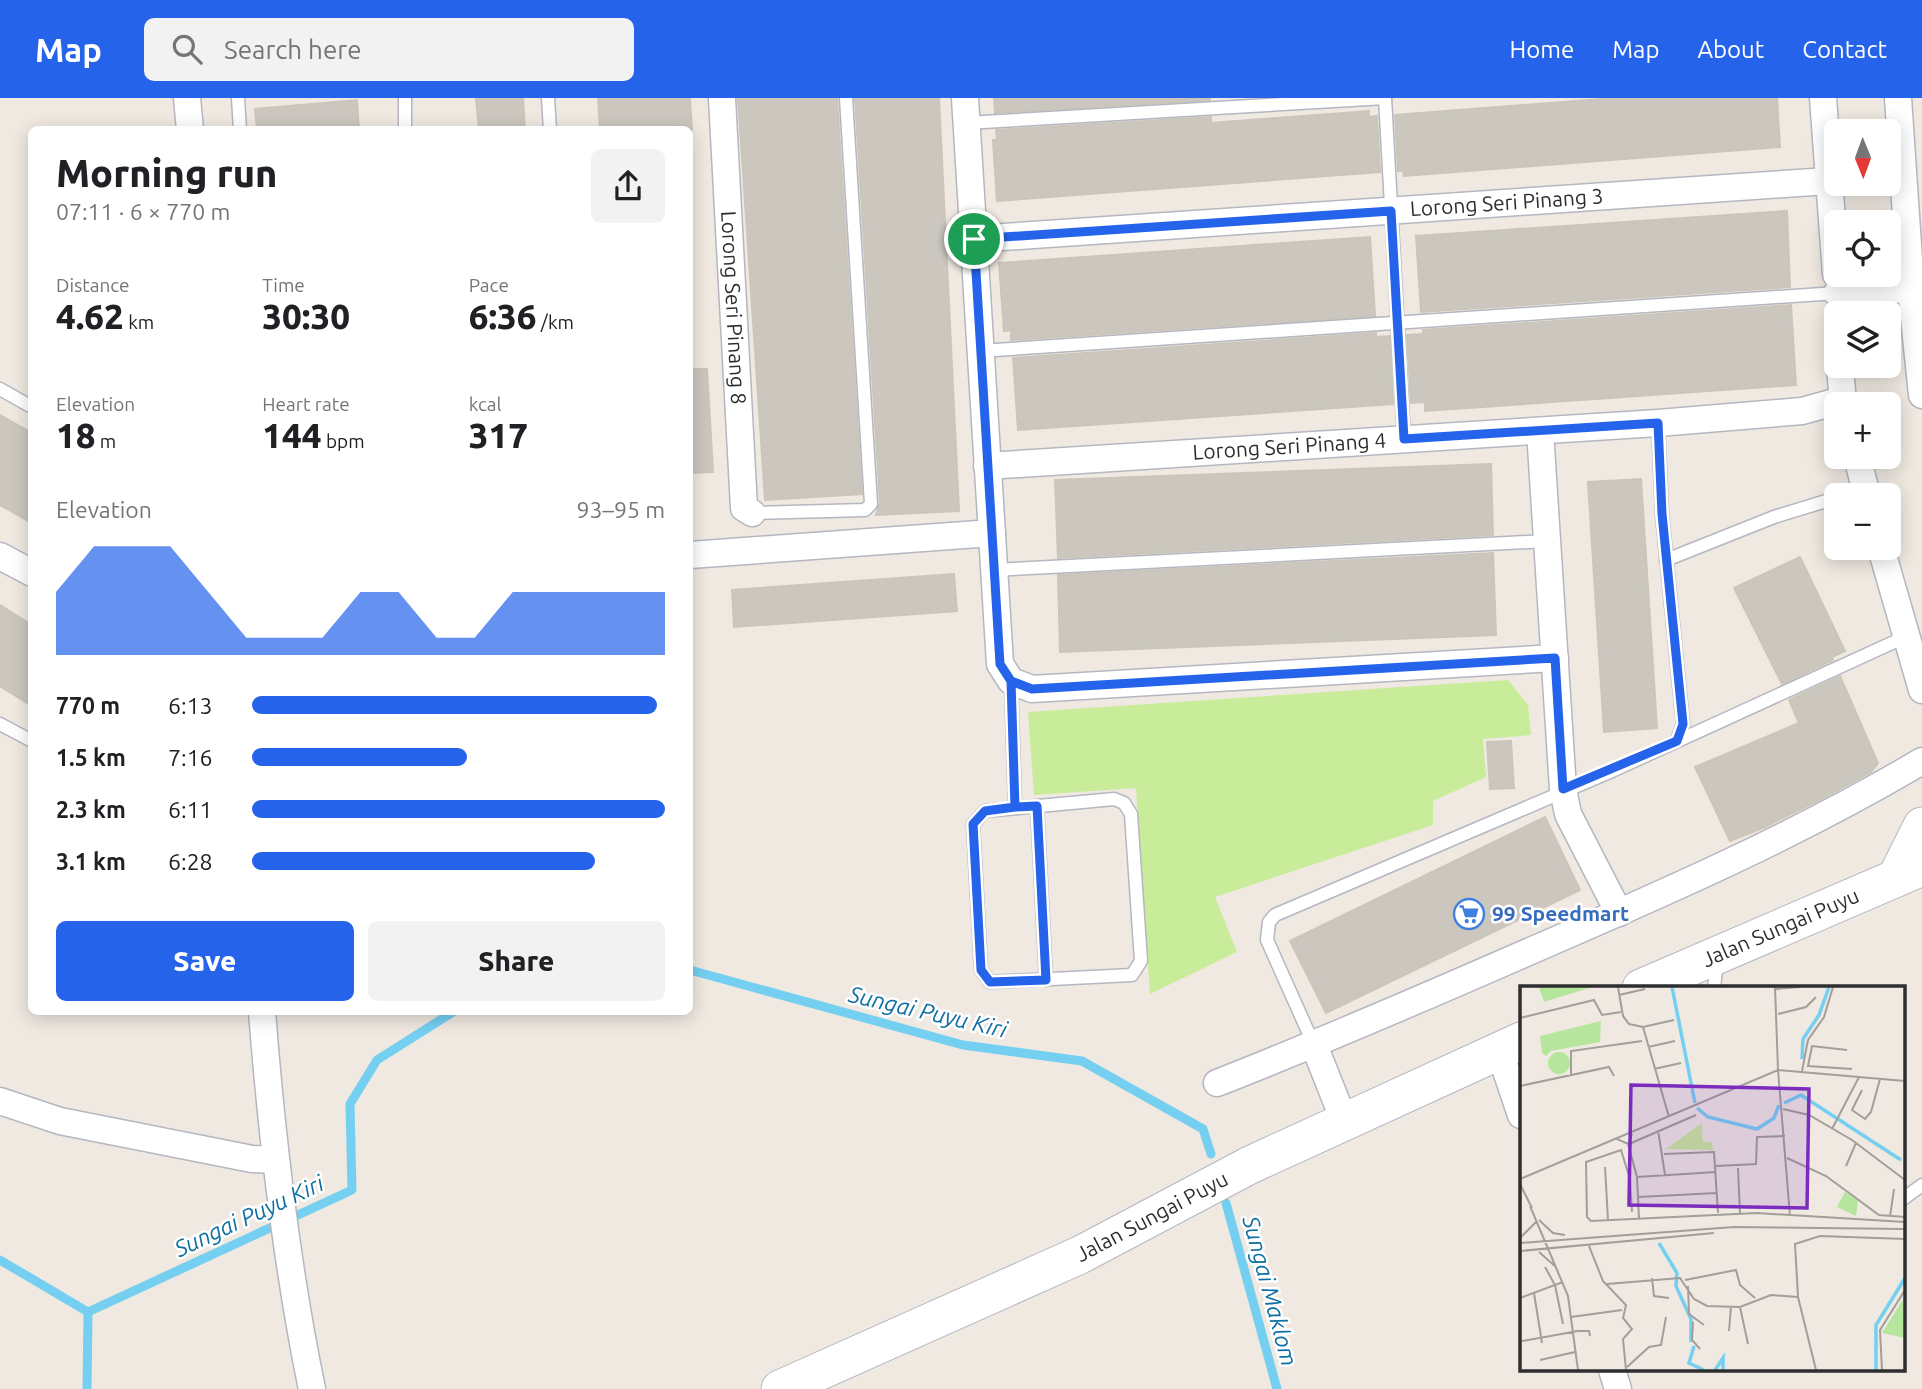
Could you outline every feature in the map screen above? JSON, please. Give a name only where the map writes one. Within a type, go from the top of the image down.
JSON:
[{"type":"main road","points":[[1914,874],[1922,826]]},
{"type":"main road","name":"Jalan Sungai Puyu","points":[[1650,986],[1716,971],[1914,874]]},
{"type":"main road","name":"Jalan Sungai Puyu","points":[[780,1389],[1080,1255],[1250,1165],[1510,1045]]},
{"type":"street","points":[[187,98],[190,126]]},
{"type":"street","name":"Lorong Seri Pinang 8","points":[[722,98],[744,508],[752,513]]},
{"type":"street","points":[[1823,98],[1824,119]]},
{"type":"street","points":[[1898,98],[1911,289],[1922,395]]},
{"type":"street","points":[[966,110],[1000,664],[1011,681],[1032,689],[1555,658]]},
{"type":"street","name":"Lorong Seri Pinang 3","points":[[974,239],[1824,181]]},
{"type":"street","points":[[1829,196],[1837,289],[1911,289]]},
{"type":"street","name":"Lorong Seri Pinang 4","points":[[987,466],[1658,423],[1802,411],[1824,406]]},
{"type":"street","points":[[1540,431],[1563,789],[1568,814],[1619,913]]},
{"type":"street","points":[[693,555],[992,533]]},
{"type":"street","points":[[0,556],[28,571]]},
{"type":"street","points":[[1884,560],[1922,690]]},
{"type":"street","points":[[1217,1083],[1314,1045],[1619,913],[1869,794],[1922,761]]},
{"type":"street","points":[[262,1015],[275,1169],[286,1253],[312,1389]]},
{"type":"street","points":[[1314,1045],[1345,1123]]},
{"type":"street","points":[[1510,1045],[1520,1109]]},
{"type":"street","points":[[0,1101],[60,1121],[252,1159],[275,1169]]},
{"type":"street","points":[[1613,1372],[1618,1389]]},
{"type":"lane","points":[[238,98],[240,126]]},
{"type":"lane","points":[[405,98],[405,126]]},
{"type":"lane","points":[[548,98],[550,126]]},
{"type":"lane","points":[[752,513],[865,510],[871,504],[846,98]]},
{"type":"lane","points":[[966,110],[1385,98],[1404,439]]},
{"type":"lane","points":[[979,351],[1396,325],[1837,289]]},
{"type":"lane","points":[[0,389],[28,405]]},
{"type":"lane","points":[[1658,423],[1666,560],[1683,724],[1677,741]]},
{"type":"lane","points":[[1666,560],[1774,517],[1824,502]]},
{"type":"lane","points":[[994,570],[1546,541]]},
{"type":"lane","points":[[1314,1045],[1267,940],[1269,922],[1275,915],[1677,741],[1905,637]]},
{"type":"lane","points":[[1011,681],[1015,807]]},
{"type":"lane","points":[[0,724],[28,739]]},
{"type":"lane","points":[[1114,799],[1124,803],[1131,814],[1142,961],[1132,975],[990,982],[981,970],[973,824],[985,811],[1015,807],[1114,799]]},
{"type":"lane","points":[[1037,806],[1046,980]]},
{"type":"lane","points":[[1904,1198],[1922,1185]]},
{"type":"green space","points":[[1508,680],[1528,705],[1531,735],[1483,739],[1486,777],[1433,801],[1433,825],[1215,897],[1237,952],[1150,994],[1136,788],[1034,795],[1028,712]]},
{"type":"building","points":[[476,98],[523,98],[525,126],[479,126]]},
{"type":"building","points":[[598,98],[690,98],[692,126],[600,126]]},
{"type":"building","points":[[738,98],[837,98],[862,494],[765,500]]},
{"type":"building","points":[[855,98],[939,98],[959,511],[876,515],[880,503]]},
{"type":"building","points":[[994,98],[1210,98],[1210,100],[995,113]]},
{"type":"building","points":[[1614,98],[1777,98],[1780,147],[1404,176],[1403,171],[1398,171],[1395,115]]},
{"type":"building","points":[[357,100],[359,126],[257,126],[255,109]]},
{"type":"building","points":[[1369,111],[1369,117],[1377,116],[1380,172],[997,201],[993,140],[997,140],[996,130],[1211,117],[1211,123]]},
{"type":"building","points":[[1787,211],[1790,287],[1421,312],[1416,236]]},
{"type":"building","points":[[1370,237],[1375,316],[1011,340],[1011,330],[1004,331],[999,263]]},
{"type":"building","points":[[1791,305],[1796,385],[1425,411],[1425,402],[1411,403],[1407,335],[1423,334],[1423,330]]},
{"type":"building","points":[[1376,333],[1376,337],[1390,336],[1393,404],[1018,430],[1013,358]]},
{"type":"building","points":[[693,369],[707,369],[713,472],[693,473]]},
{"type":"building","points":[[0,415],[28,431],[28,521],[0,505]]},
{"type":"building","points":[[1491,464],[1493,535],[1058,558],[1055,480]]},
{"type":"building","points":[[1641,479],[1657,728],[1604,732],[1588,482]]},
{"type":"building","points":[[1493,553],[1496,635],[1060,652],[1058,575]]},
{"type":"building","points":[[1800,557],[1845,651],[1832,657],[1833,660],[1782,684],[1734,588]]},
{"type":"building","points":[[954,574],[957,611],[734,627],[732,590]]},
{"type":"building","points":[[0,605],[28,622],[28,704],[0,686]]},
{"type":"building","points":[[1840,676],[1878,763],[1871,772],[1821,799],[1730,841],[1695,767],[1799,723],[1789,700]]},
{"type":"building","points":[[1511,741],[1514,788],[1490,789],[1487,742]]},
{"type":"building","points":[[1545,817],[1580,890],[1326,1013],[1290,941]]},
{"type":"waterway","name":"Sungai Puyu Kiri","points":[[693,971],[963,1045],[1082,1061],[1203,1129],[1211,1154]]},
{"type":"waterway","name":"Sungai Puyu Kiri","points":[[0,1260],[88,1312],[352,1190],[350,1104],[377,1060],[448,1015]]},
{"type":"waterway","name":"Sungai Maklom","points":[[1226,1203],[1277,1389]]},
{"type":"waterway","points":[[87,1389],[88,1312]]},
{"type":"place","name":"99 Speedmart","points":[[1469,914]]},
{"type":"route","points":[[974,239],[1000,664],[1011,681],[1015,807],[985,811],[973,824],[981,970],[990,982],[1046,980],[1037,806],[1015,807],[1011,707],[1011,681],[1032,689],[1555,658],[1563,789],[1612,771],[1677,741],[1683,724],[1662,514],[1658,423],[1404,439],[1391,211],[974,239]]}]
